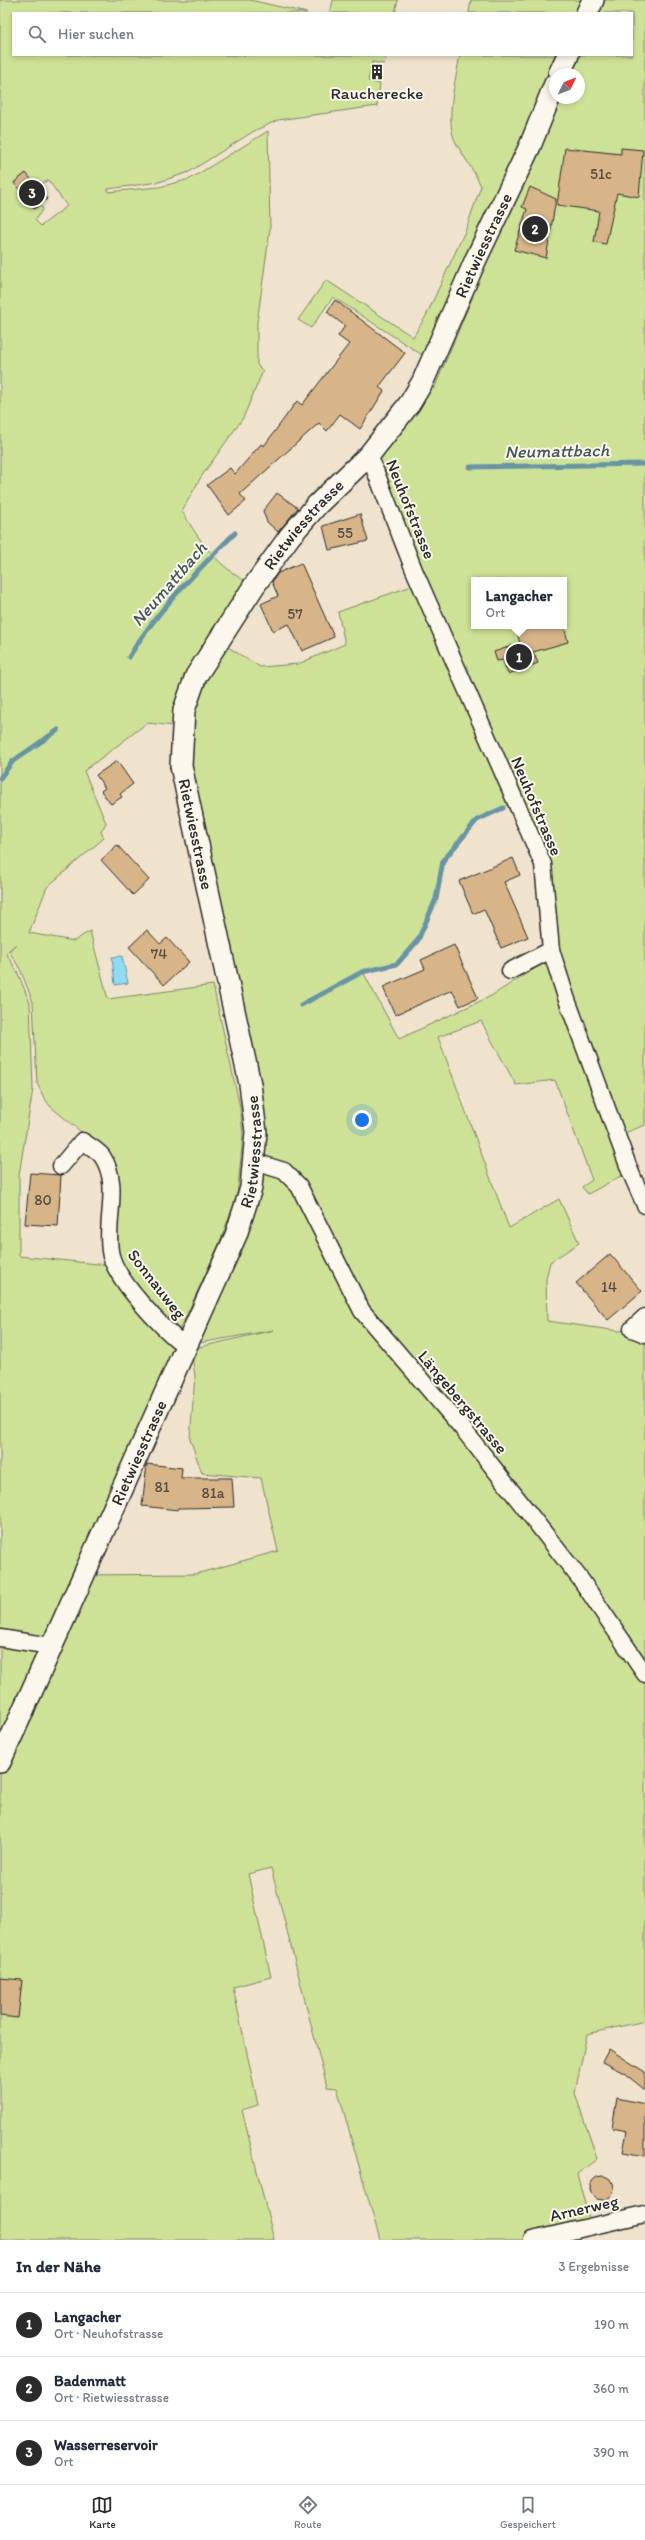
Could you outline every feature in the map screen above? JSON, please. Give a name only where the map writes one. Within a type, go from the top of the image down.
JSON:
[{"type":"main road","points":[[587,12],[593,0]]},
{"type":"main road","points":[[562,68],[568,56]]},
{"type":"main road","name":"Rietwiesstrasse","points":[[0,1762],[236,1235],[249,1195],[255,1162],[256,1132],[250,1084],[181,766],[184,710],[196,676],[270,564],[317,505],[369,455],[410,403],[433,362],[476,259],[530,146],[549,99]]},
{"type":"street","name":"Neuhofstrasse","points":[[369,455],[414,570],[543,864],[551,950],[566,997],[630,1171],[645,1204]]},
{"type":"street","points":[[510,971],[551,950]]},
{"type":"street","name":"Sonnauweg","points":[[61,1166],[82,1141],[101,1155],[112,1176],[110,1251],[114,1265],[159,1325],[185,1346]]},
{"type":"street","name":"Längebergstrasse","points":[[255,1162],[284,1171],[299,1186],[362,1311],[463,1429],[561,1555],[645,1674]]},
{"type":"street","points":[[645,1317],[632,1329],[645,1334]]},
{"type":"street","points":[[0,1638],[51,1646]]},
{"type":"street","name":"Arnerweg","points":[[532,2240],[645,2214]]},
{"type":"green space","points":[[0,0],[250,0],[303,12],[12,12],[12,56],[386,56],[384,64],[372,62],[368,81],[380,84],[377,106],[278,120],[254,131],[189,172],[159,182],[108,189],[108,192],[159,187],[190,179],[268,131],[270,229],[257,323],[257,365],[263,371],[243,418],[201,477],[182,511],[204,545],[212,554],[230,571],[254,586],[218,641],[260,667],[298,664],[345,644],[338,612],[420,583],[374,466],[423,381],[434,389],[473,296],[476,261],[433,362],[333,297],[311,328],[298,320],[326,280],[413,337],[426,316],[466,229],[481,186],[456,143],[451,123],[452,100],[460,56],[633,56],[633,12],[469,12],[471,0],[645,0],[645,1125],[617,1136],[630,1171],[588,1194],[582,1187],[592,1180],[555,1080],[516,1085],[481,1021],[438,1037],[509,1228],[559,1199],[579,1243],[550,1262],[546,1279],[547,1321],[619,1331],[632,1329],[645,1334],[645,2021],[587,2034],[575,2093],[597,2159],[577,2174],[591,2226],[532,2240],[380,2240],[337,2088],[327,2087],[271,1868],[248,1874],[271,1977],[233,1987],[258,2105],[242,2110],[274,2240],[0,2240],[0,1762],[82,1575],[196,1574],[278,1551],[261,1478],[202,1473],[190,1439],[195,1376],[191,1349],[274,1330],[193,1344],[261,1175],[283,1171],[255,1162],[183,727],[147,723],[84,771],[106,823],[101,832],[104,838],[47,887],[29,933],[74,941],[90,931],[108,999],[213,985],[240,1107],[243,1135],[237,1196],[219,1244],[184,1321],[179,1329],[171,1330],[117,1262],[109,1155],[51,1107],[44,1098],[37,1083],[33,1002],[20,969],[9,951],[16,944],[6,953],[17,971],[30,1003],[33,1089],[19,1175],[19,1256],[108,1265],[175,1351],[0,1744]],"holes":[[[26,173],[37,187],[48,180],[67,206],[41,226],[35,220],[43,209],[40,205],[34,209],[14,182]],[[515,801],[543,864],[553,957],[491,996],[399,1039],[363,972],[397,964],[418,940],[436,899],[443,861],[477,820]]]},
{"type":"green space","points":[[333,0],[398,0],[395,12],[330,12]]},
{"type":"water","points":[[122,956],[128,983],[115,985],[112,957]]},
{"type":"building","points":[[565,148],[621,154],[621,148],[643,150],[639,197],[617,193],[606,244],[594,242],[599,211],[557,205]]},
{"type":"building","points":[[26,173],[47,199],[34,209],[14,183]]},
{"type":"building","points":[[530,187],[556,199],[546,258],[514,250],[527,209],[522,207]]},
{"type":"building","points":[[335,300],[405,353],[379,387],[384,391],[360,429],[340,414],[327,431],[319,423],[240,494],[246,501],[229,515],[207,485],[230,468],[235,474],[261,444],[264,446],[297,401],[302,405],[349,344],[338,336],[345,326],[327,312]]},
{"type":"building","points":[[277,493],[298,508],[278,532],[267,522],[263,511]]},
{"type":"building","points":[[360,514],[368,541],[329,550],[323,526]]},
{"type":"building","points":[[301,563],[334,637],[302,651],[289,624],[273,631],[261,604],[278,596],[272,582],[278,573]]},
{"type":"building","points":[[516,629],[565,629],[568,642],[533,652],[538,663],[508,674],[503,660],[497,661],[494,652],[520,643]]},
{"type":"building","points":[[117,761],[133,784],[120,794],[122,797],[111,804],[101,791],[105,788],[96,775]]},
{"type":"building","points":[[117,845],[149,880],[133,895],[101,860]]},
{"type":"building","points":[[513,858],[520,875],[504,882],[528,937],[501,948],[484,909],[473,914],[459,881]]},
{"type":"building","points":[[147,930],[160,944],[167,938],[189,962],[164,985],[129,947]]},
{"type":"building","points":[[454,945],[478,998],[460,1006],[452,990],[395,1015],[383,987],[425,969],[421,960]]},
{"type":"building","points":[[30,1173],[61,1175],[58,1226],[25,1224]]},
{"type":"building","points":[[610,1254],[642,1291],[608,1320],[576,1283]]},
{"type":"building","points":[[147,1464],[182,1468],[181,1478],[232,1478],[234,1507],[178,1508],[178,1510],[142,1506]]},
{"type":"building","points":[[0,1978],[22,1980],[18,2018],[0,2016]]},
{"type":"building","points":[[609,2049],[645,2072],[645,2090],[624,2073],[602,2062]]},
{"type":"building","points":[[617,2098],[645,2104],[645,2156],[623,2152],[627,2131],[612,2128]]},
{"type":"building","points":[[602,2176],[607,2177],[613,2183],[613,2193],[607,2199],[602,2200],[597,2199],[591,2193],[590,2188],[591,2183],[597,2177]]},
{"type":"waterway","name":"Neumattbach","points":[[470,467],[645,464]]},
{"type":"waterway","name":"Neumattbach","points":[[129,657],[152,623],[165,607],[235,533]]},
{"type":"waterway","name":"Neumattbach","points":[[0,778],[13,761],[58,730]]},
{"type":"waterway","points":[[301,1005],[362,972],[397,964],[418,940],[436,899],[443,861],[477,820],[503,808]]},
{"type":"place","name":"Raucherecke","points":[[377,72]]},
{"type":"place","name":"Wasserreservoir","points":[[32,193]]},
{"type":"place","name":"Badenmatt","points":[[535,229]]},
{"type":"place","name":"Langacher","points":[[519,657]]}]
